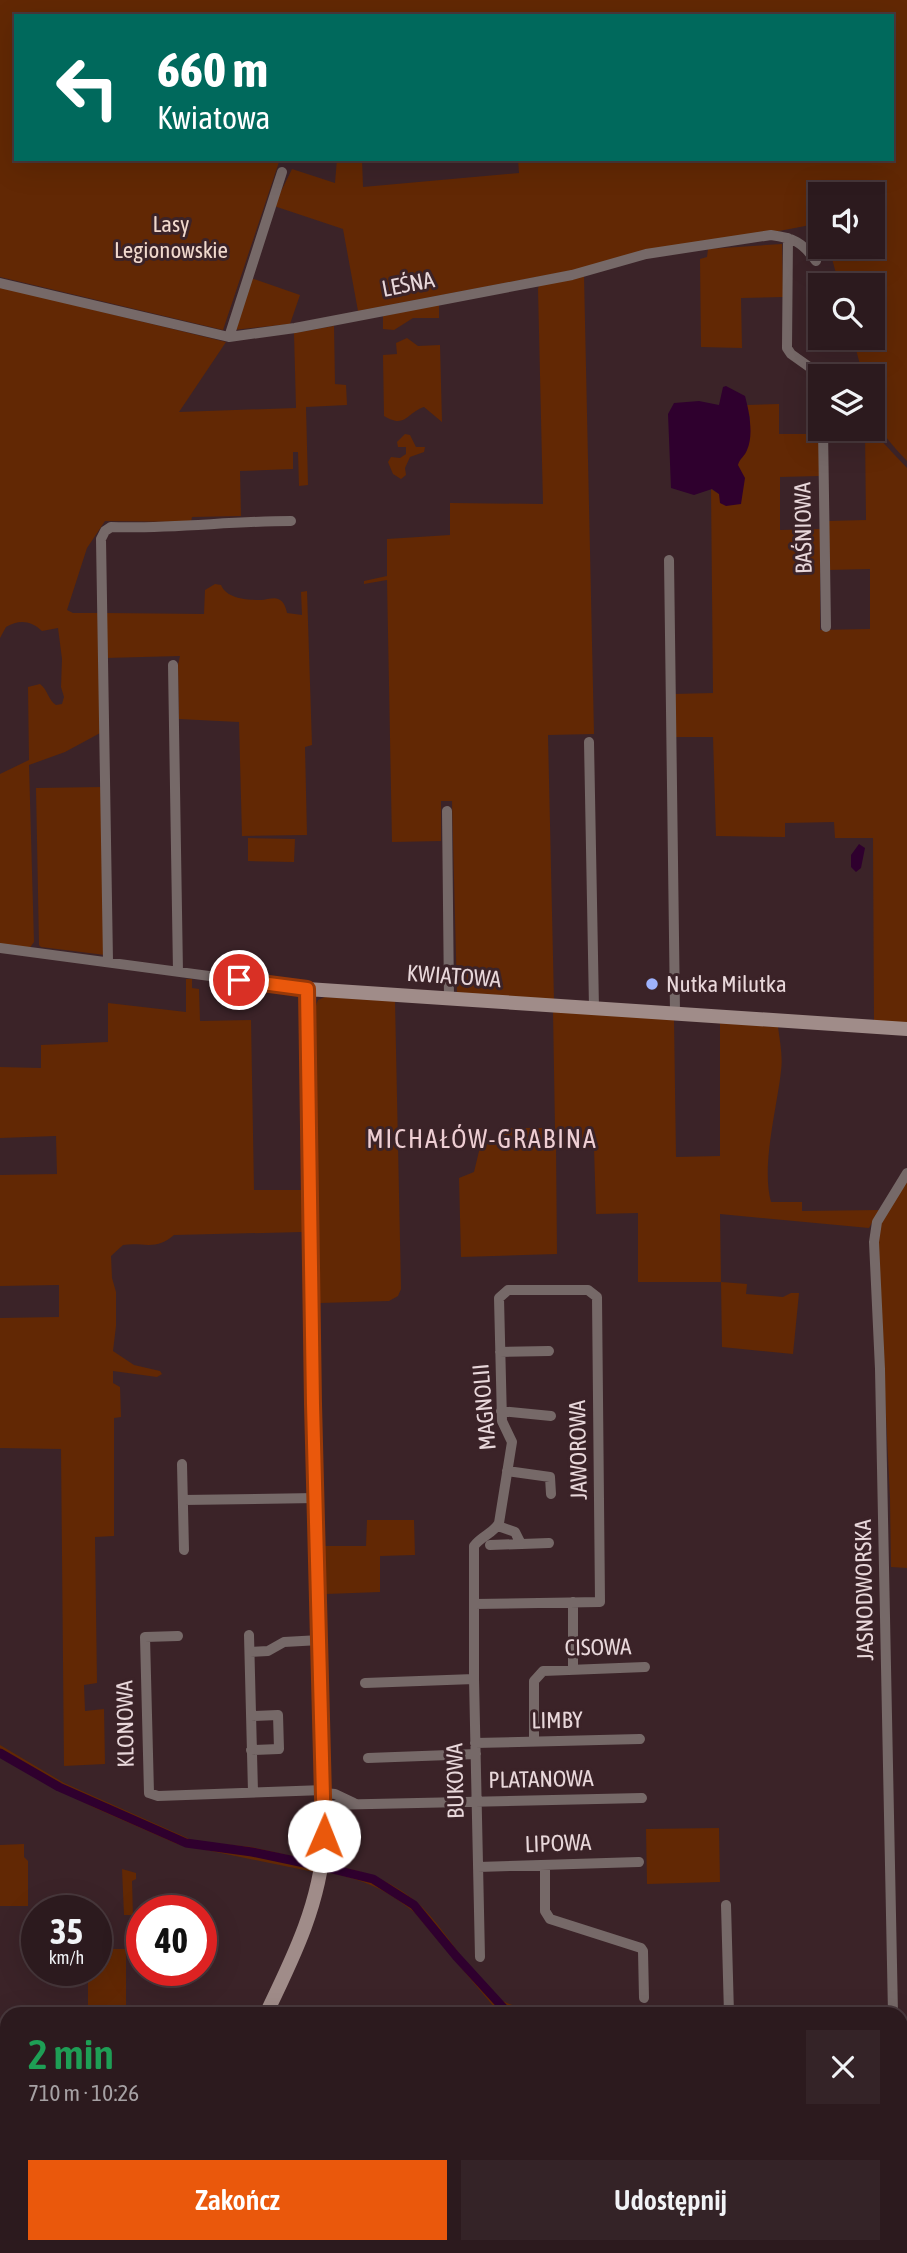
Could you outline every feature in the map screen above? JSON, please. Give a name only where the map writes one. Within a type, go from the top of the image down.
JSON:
[{"type":"street","points":[[229,337],[282,172]]},
{"type":"street","name":"LEŚNA","points":[[0,283],[229,337],[295,328],[572,275],[646,254],[771,235],[788,237]]},
{"type":"street","points":[[808,366],[787,348],[788,237],[805,246],[816,261]]},
{"type":"street","name":"BAŚNIOWA","points":[[823,441],[826,627]]},
{"type":"street","points":[[108,961],[101,539],[104,531],[111,527],[158,528],[229,522],[291,521]]},
{"type":"street","points":[[669,560],[675,1012]]},
{"type":"street","points":[[173,665],[178,972]]},
{"type":"street","points":[[589,742],[594,1008]]},
{"type":"street","points":[[447,811],[449,999]]},
{"type":"street","name":"KWIATOWA","points":[[0,948],[307,989],[907,1029]]},
{"type":"street","points":[[269,2007],[308,1921],[323,1863],[324,1796],[307,989]]},
{"type":"street","name":"JASNODWORSKA","points":[[893,2007],[881,1382],[874,1242],[877,1222],[907,1173]]},
{"type":"street","name":"MAGNOLII","points":[[498,1526],[511,1438],[503,1424],[501,1412],[499,1298],[508,1290],[588,1290],[597,1297]]},
{"type":"street","name":"JAWOROWA","points":[[573,1602],[600,1602],[597,1297]]},
{"type":"street","points":[[500,1352],[549,1351]]},
{"type":"street","points":[[501,1412],[551,1416]]},
{"type":"street","points":[[182,1464],[184,1550]]},
{"type":"street","points":[[508,1471],[550,1477],[551,1494]]},
{"type":"street","points":[[183,1500],[316,1498]]},
{"type":"street","points":[[521,1544],[515,1532],[498,1526],[479,1538],[474,1546],[474,1604],[573,1602],[573,1669]]},
{"type":"street","points":[[490,1545],[549,1543]]},
{"type":"street","name":"BUKOWA","points":[[474,1604],[480,1957]]},
{"type":"street","points":[[249,1635],[253,1792]]},
{"type":"street","name":"KLONOWA","points":[[178,1636],[145,1637],[148,1792],[158,1796],[253,1792],[324,1796]]},
{"type":"street","points":[[250,1652],[268,1651],[284,1642],[320,1640]]},
{"type":"street","name":"CISOWA","points":[[534,1742],[534,1681],[543,1671],[645,1667]]},
{"type":"street","points":[[365,1683],[474,1679]]},
{"type":"street","points":[[251,1716],[278,1715],[279,1738],[279,1749],[251,1750]]},
{"type":"street","name":"LIMBY","points":[[368,1758],[534,1742],[640,1739]]},
{"type":"street","name":"PLATANOWA","points":[[324,1796],[356,1804],[642,1798]]},
{"type":"street","name":"LIPOWA","points":[[478,1867],[639,1862]]},
{"type":"street","points":[[545,1865],[545,1911],[550,1919],[641,1948],[644,1998]]},
{"type":"street","points":[[726,1905],[729,2007]]},
{"type":"green space","name":"Lasy Legionowskie","points":[[0,0],[907,0],[907,461],[885,435],[885,364],[860,364],[856,350],[885,350],[885,273],[836,273],[832,259],[885,259],[885,182],[808,182],[808,225],[358,311],[343,229],[274,206],[292,169],[335,183],[337,161],[362,161],[363,187],[519,173],[518,161],[894,161],[894,14],[14,14],[14,161],[279,161],[223,330],[0,277]]},
{"type":"green space","points":[[782,244],[783,297],[741,298],[742,348],[701,347],[700,259],[707,257],[708,249]]},
{"type":"green space","points":[[584,276],[594,734],[548,735],[554,1001],[457,994],[452,801],[441,801],[441,841],[392,842],[387,580],[364,584],[364,581],[387,576],[387,539],[450,535],[450,503],[543,504],[538,289],[539,285]]},
{"type":"green space","points":[[251,278],[300,295],[290,324],[233,330]]},
{"type":"green space","points":[[0,287],[226,342],[179,412],[296,408],[294,333],[334,326],[335,384],[346,385],[347,405],[306,407],[308,485],[299,486],[298,452],[293,452],[293,469],[240,471],[241,516],[192,517],[191,522],[105,521],[87,548],[67,610],[73,613],[100,613],[102,732],[65,752],[29,765],[34,942],[29,949],[0,944],[0,774],[29,760],[28,687],[40,684],[56,705],[62,704],[64,697],[61,687],[62,659],[58,628],[42,631],[34,625],[21,622],[6,627],[0,638]]},
{"type":"green space","points":[[439,304],[439,318],[413,318],[394,330],[383,329],[383,316]]},
{"type":"green space","points":[[407,338],[418,346],[440,345],[442,422],[424,407],[402,420],[391,420],[384,416],[383,355],[397,354],[396,343]]},
{"type":"green space","points":[[779,404],[779,434],[808,434],[808,441],[819,441],[819,476],[780,477],[780,530],[820,529],[820,630],[870,629],[870,569],[828,570],[828,521],[866,520],[865,441],[882,441],[907,468],[907,1024],[874,1021],[873,838],[835,838],[834,822],[785,823],[785,837],[716,836],[713,737],[675,737],[674,694],[713,693],[711,489],[719,494],[747,450],[750,418],[747,405]]},
{"type":"green space","points":[[405,434],[410,435],[416,447],[425,447],[424,452],[410,457],[405,468],[406,475],[401,479],[393,474],[388,462],[391,457],[400,458],[406,454],[406,447],[398,447],[397,442]]},
{"type":"green space","points":[[215,584],[221,585],[224,590],[238,598],[278,599],[287,613],[302,615],[301,592],[307,591],[312,745],[305,747],[307,835],[242,836],[239,722],[179,719],[180,656],[105,658],[105,613],[204,614],[205,590]]},
{"type":"green space","points":[[103,787],[105,955],[41,947],[36,788]]},
{"type":"green space","points":[[248,838],[295,839],[294,862],[248,861]]},
{"type":"green space","points":[[186,979],[192,979],[192,988],[199,989],[200,1021],[251,1020],[254,1190],[303,1190],[306,1229],[302,1232],[174,1235],[161,1243],[123,1245],[111,1256],[116,1292],[113,1351],[134,1365],[160,1371],[162,1374],[157,1377],[113,1371],[113,1383],[120,1387],[121,1417],[114,1418],[114,1536],[95,1537],[97,1683],[84,1685],[85,1711],[104,1709],[105,1764],[64,1766],[61,1449],[0,1448],[0,1318],[59,1317],[59,1285],[0,1286],[0,1175],[57,1174],[56,1136],[0,1138],[0,1067],[41,1068],[41,1045],[108,1042],[108,1003],[186,1012]]},
{"type":"green space","points":[[325,997],[395,1001],[401,1289],[398,1296],[389,1301],[320,1303],[315,1008],[318,1000]]},
{"type":"green space","points":[[553,1011],[674,1020],[676,1157],[720,1156],[720,1023],[778,1027],[782,1066],[769,1154],[768,1188],[771,1202],[802,1202],[802,1211],[879,1210],[869,1228],[720,1214],[721,1282],[638,1282],[638,1213],[596,1214],[594,1147],[556,1145],[557,1254],[461,1257],[459,1178],[474,1172],[480,1147],[495,1139],[506,1128],[555,1128]]},
{"type":"green space","points":[[907,1179],[907,1568],[891,1567],[877,1228]]},
{"type":"green space","points":[[721,1282],[747,1284],[746,1294],[783,1297],[799,1293],[793,1354],[722,1347]]},
{"type":"green space","points":[[367,1520],[414,1520],[415,1555],[380,1556],[380,1592],[326,1594],[323,1587],[322,1546],[366,1546]]},
{"type":"green space","points":[[0,1745],[64,1783],[194,1841],[252,1847],[314,1861],[317,1863],[314,1872],[177,1844],[95,1808],[36,1778],[0,1755]]},
{"type":"green space","points":[[719,1828],[720,1882],[647,1884],[646,1829]]},
{"type":"green space","points":[[24,1844],[24,1857],[28,1861],[28,1895],[21,1895],[21,1906],[0,1906],[0,1845]]},
{"type":"green space","points":[[330,1865],[355,1870],[402,1891],[432,1918],[492,1992],[505,2002],[520,2007],[494,2007],[414,1912],[392,1896],[373,1886],[327,1872]]},
{"type":"green space","points":[[122,1869],[136,1873],[136,1879],[132,1881],[132,1895],[126,1895],[124,1915]]},
{"type":"green space","points":[[112,1949],[126,1949],[126,2007],[88,2007],[88,1986],[112,1986]]},
{"type":"shaded area","points":[[723,387],[745,396],[750,430],[747,450],[738,465],[745,478],[741,504],[726,506],[720,503],[719,494],[712,489],[694,495],[671,488],[668,414],[674,403],[699,401],[719,405]]},
{"type":"shaded area","points":[[859,844],[865,848],[861,868],[856,872],[851,867],[851,855]]},
{"type":"waterway","points":[[0,1753],[59,1787],[186,1843],[252,1852],[314,1865]]},
{"type":"waterway","points":[[328,1868],[373,1879],[414,1905],[503,2007]]},
{"type":"place","name":"Nutka Milutka","points":[[652,984]]},
{"type":"district","name":"MICHAŁÓW-GRABINA","points":[[482,1139]]},
{"type":"route","points":[[239,980],[307,989],[313,1404],[324,1836]]}]
